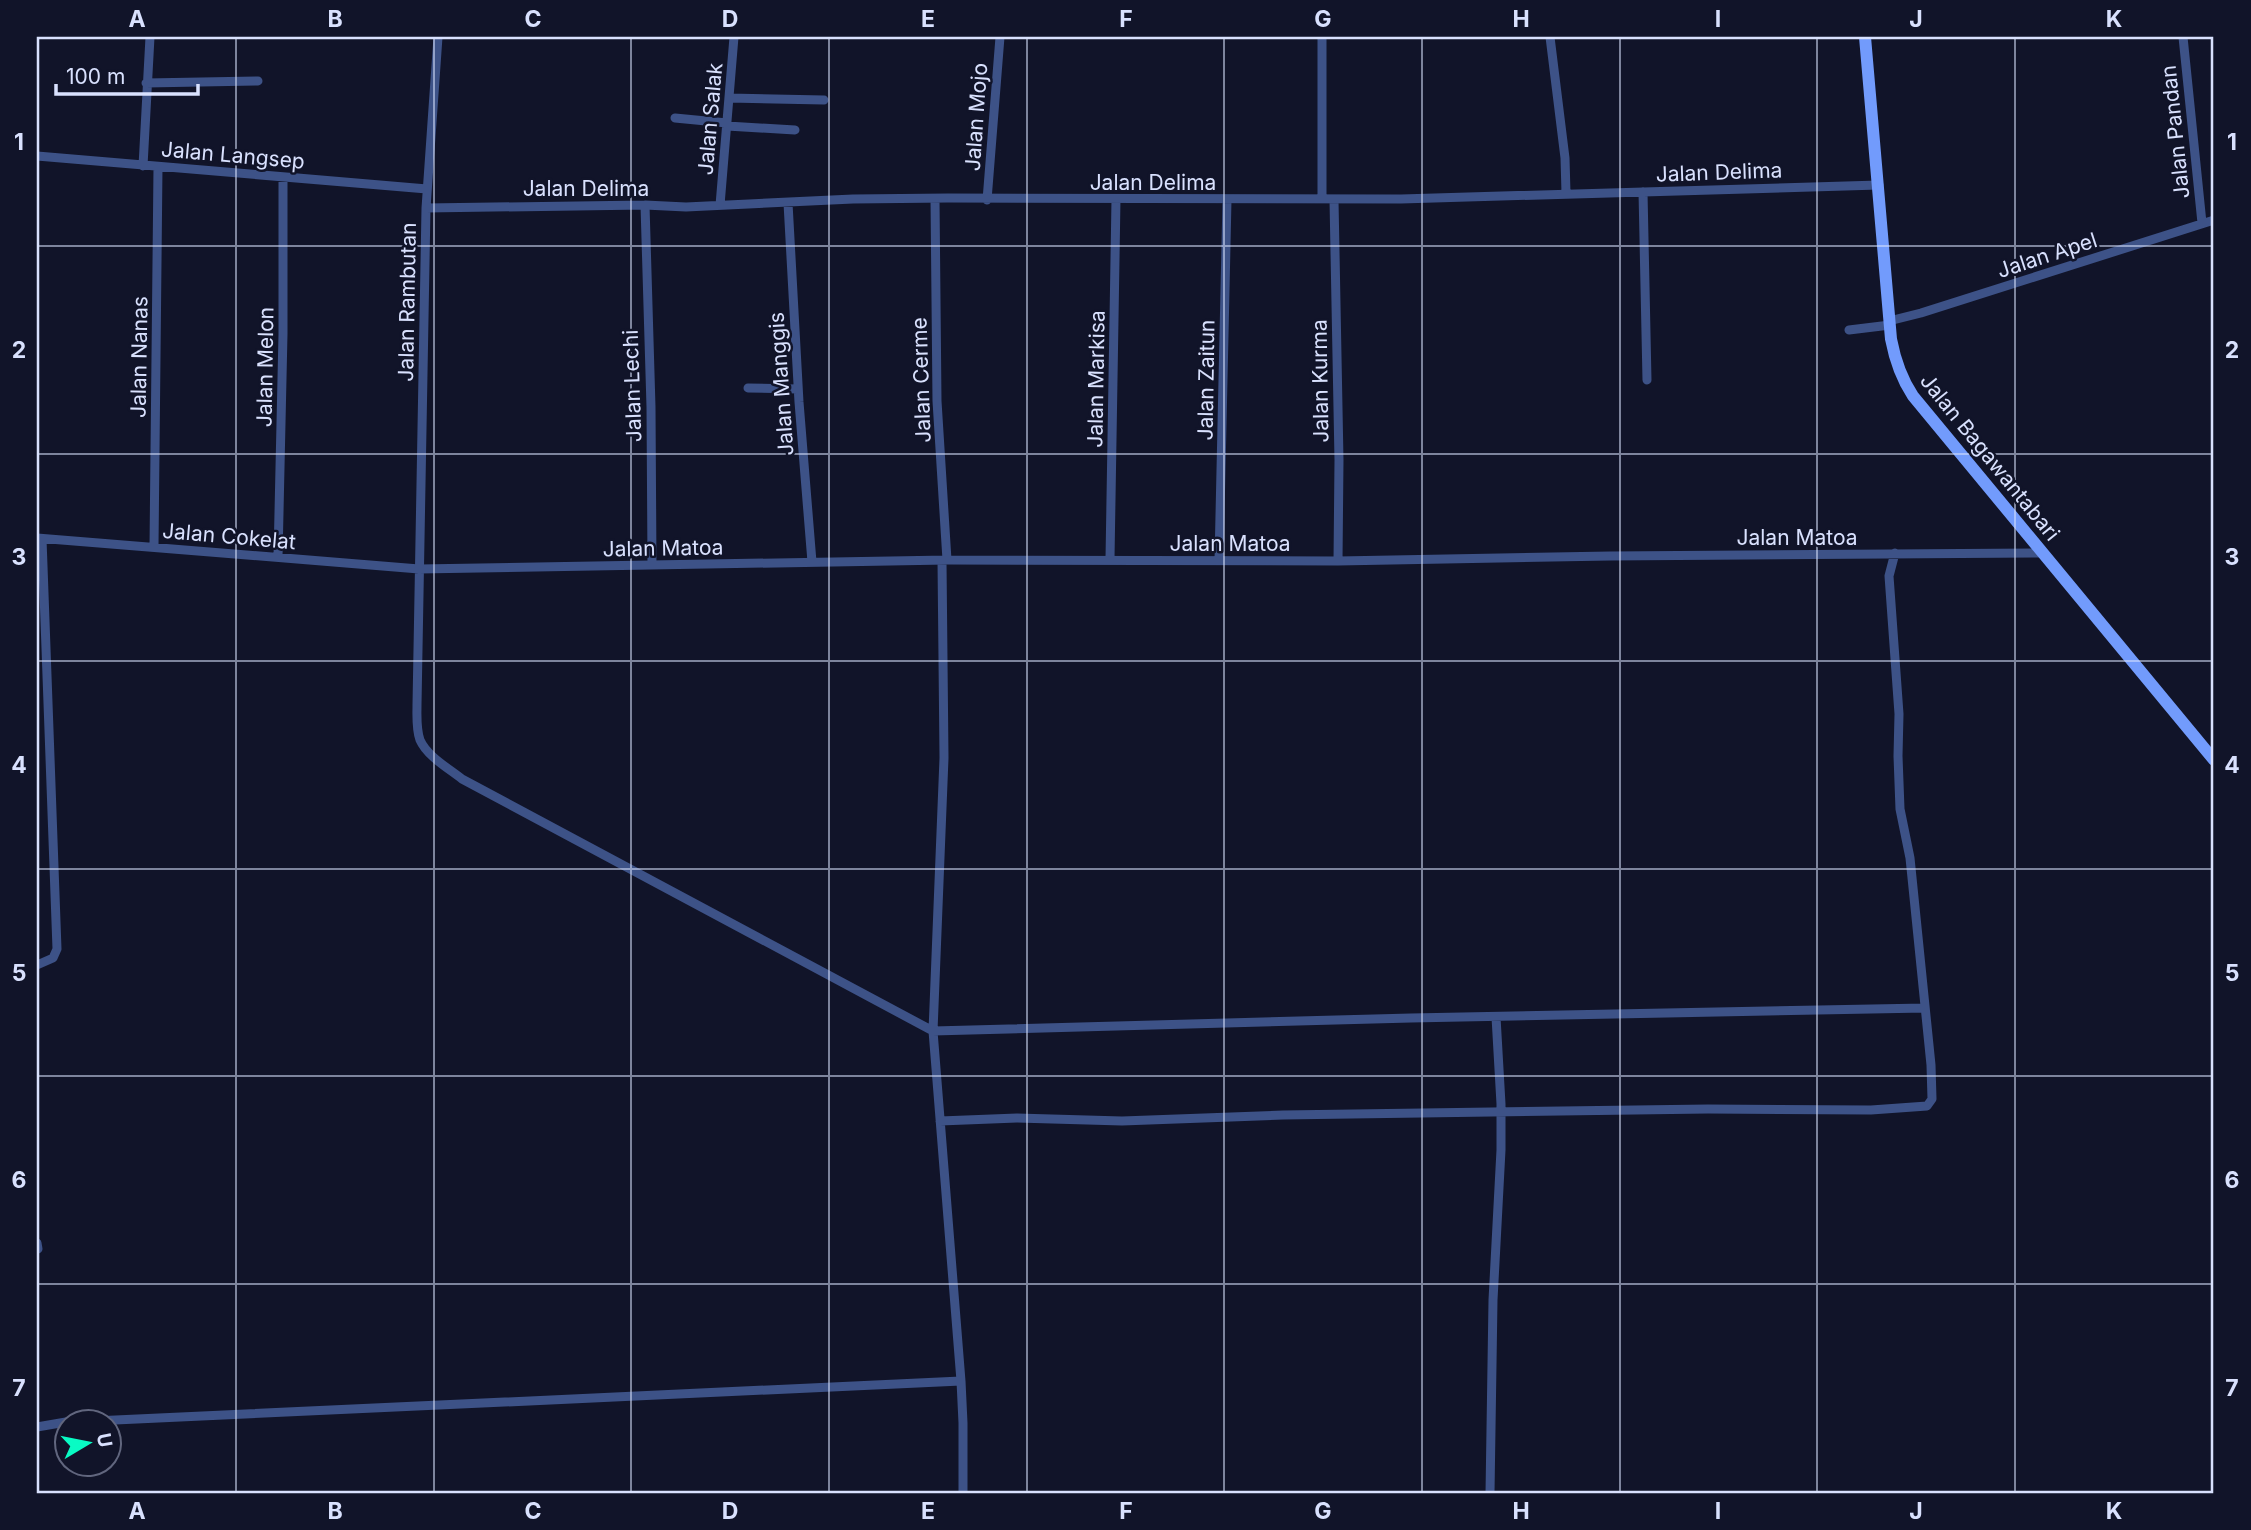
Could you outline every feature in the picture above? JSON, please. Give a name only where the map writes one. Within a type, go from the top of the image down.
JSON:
[{"type":"street","points":[[143,166],[150,37]]},
{"type":"street","name":"Jalan Rambutan","points":[[438,37],[426,208],[419,569],[418,732],[421,743],[439,762],[462,779],[933,1031]]},
{"type":"street","name":"Jalan Salak","points":[[720,205],[734,37]]},
{"type":"street","name":"Jalan Mojo","points":[[987,200],[999,37]]},
{"type":"street","points":[[1322,37],[1322,199]]},
{"type":"street","points":[[1550,37],[1565,158],[1566,194]]},
{"type":"street","name":"Jalan Bagawantabari","points":[[1865,37],[1889,323],[1895,360],[1903,380],[1913,397],[2214,760]]},
{"type":"street","name":"Jalan Pandan","points":[[2183,37],[2202,223]]},
{"type":"street","points":[[146,83],[258,82]]},
{"type":"street","points":[[729,98],[824,100]]},
{"type":"street","points":[[675,118],[796,130]]},
{"type":"street","name":"Jalan Langsep","points":[[37,156],[427,189]]},
{"type":"street","name":"Jalan Nanas","points":[[154,547],[158,167]]},
{"type":"street","name":"Jalan Melon","points":[[278,557],[284,177]]},
{"type":"street","name":"Jalan Delima","points":[[426,208],[645,205],[686,207],[935,199],[1334,200],[1879,185]]},
{"type":"street","points":[[1643,192],[1647,380]]},
{"type":"street","name":"Jalan Cerme","points":[[935,199],[937,401],[945,561],[944,758],[933,1031],[961,1381],[962,1493]]},
{"type":"street","name":"Jalan Markisa","points":[[1110,559],[1116,199]]},
{"type":"street","name":"Jalan Zaitun","points":[[1219,560],[1227,200]]},
{"type":"street","name":"Jalan Kurma","points":[[1334,200],[1339,460],[1338,561]]},
{"type":"street","name":"Jalan Manggis","points":[[788,203],[798,389],[812,562]]},
{"type":"street","name":"Jalan Lechi","points":[[645,205],[652,565]]},
{"type":"street","name":"Jalan Apel","points":[[1849,330],[1889,323],[2214,220]]},
{"type":"street","points":[[748,388],[798,389]]},
{"type":"street","points":[[37,965],[53,958],[57,949],[39,539]]},
{"type":"street","name":"Jalan Cokelat","points":[[39,539],[419,569]]},
{"type":"street","points":[[940,1121],[1017,1118],[1122,1121],[1283,1115],[1708,1109],[1871,1110],[1927,1106],[1932,1099],[1931,1065],[1910,858],[1900,809],[1899,714],[1889,576],[1895,553]]},
{"type":"street","name":"Jalan Matoa","points":[[419,569],[1110,559],[1338,561],[2041,553]]},
{"type":"street","points":[[933,1031],[1925,1008]]},
{"type":"street","points":[[1490,1493],[1493,1300],[1501,1112],[1496,1017]]},
{"type":"street","points":[[122,1420],[961,1381]]}]
